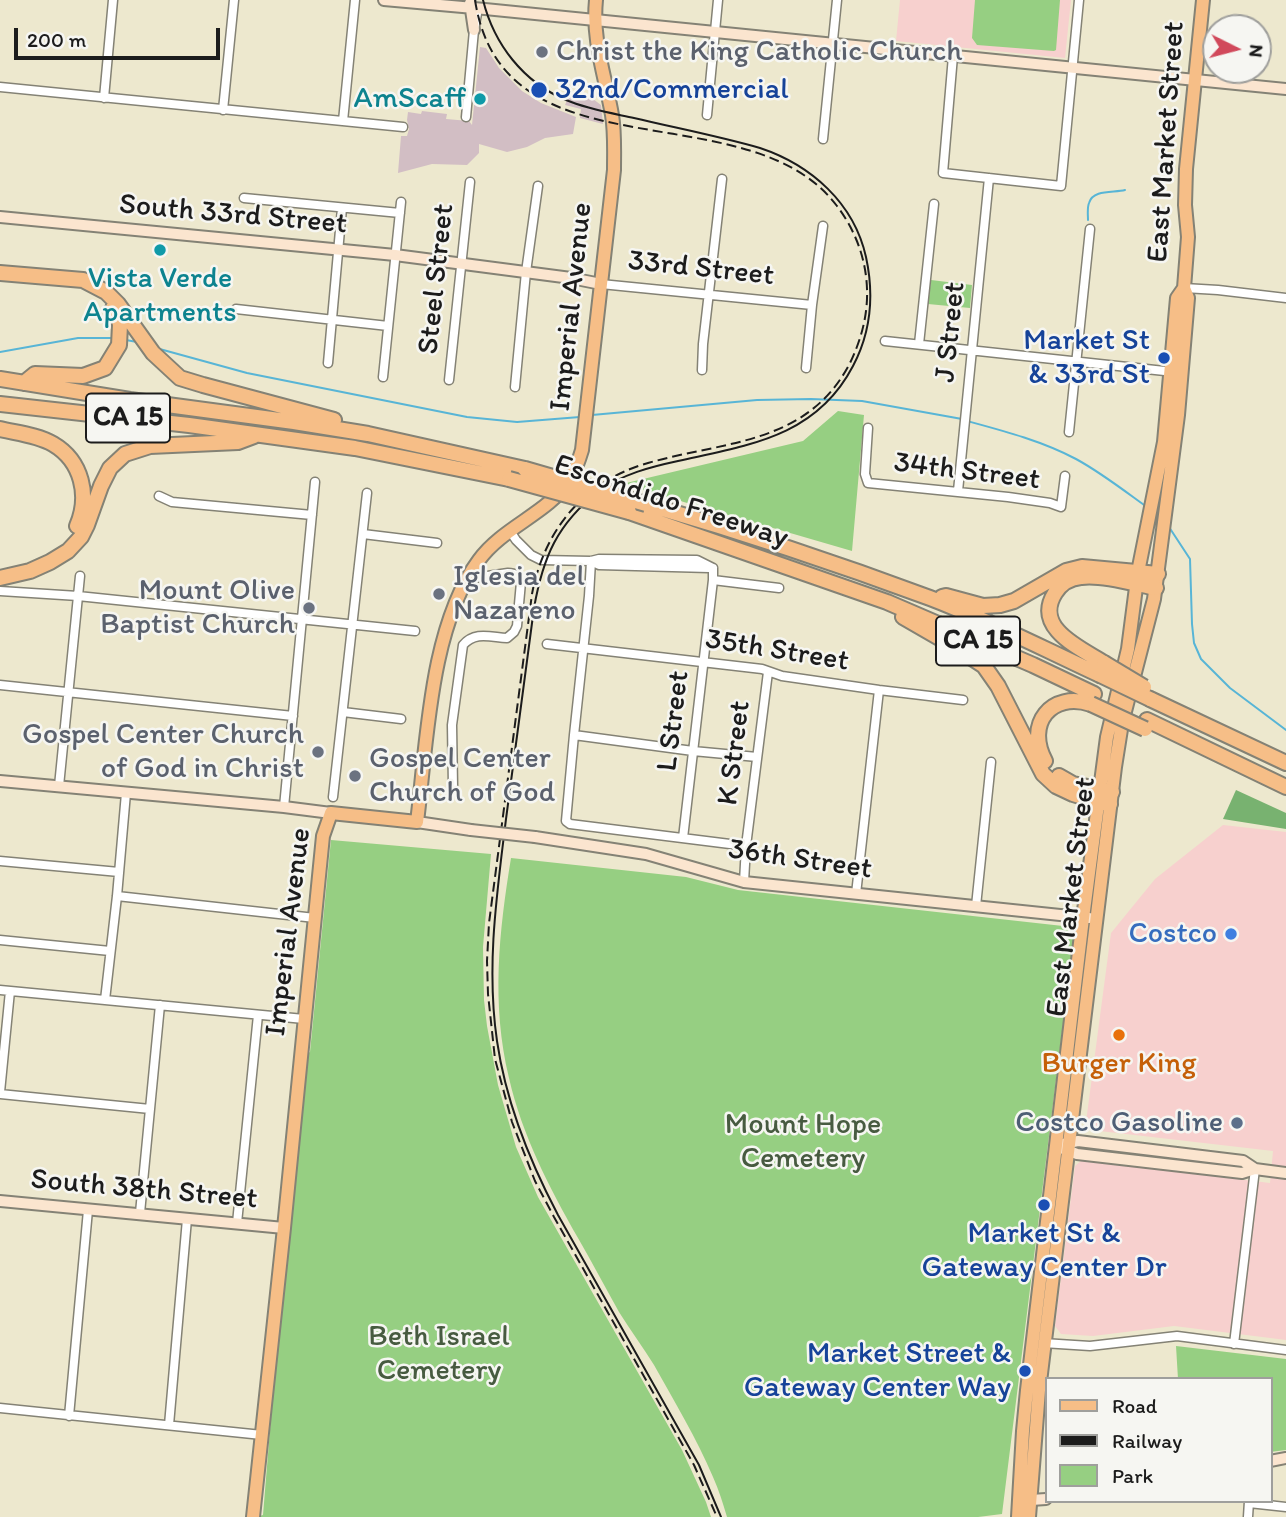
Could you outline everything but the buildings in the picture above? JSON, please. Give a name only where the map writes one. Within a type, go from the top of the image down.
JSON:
[{"type":"highway","points":[[0,273],[83,281],[106,292],[118,304],[126,326],[119,345],[105,368],[83,376],[35,374],[24,383]]},
{"type":"highway","points":[[0,279],[84,288],[107,299],[126,326],[180,377],[341,422],[368,434]]},
{"type":"highway","name":"Escondido Freeway","points":[[0,379],[368,434],[525,469],[751,535],[930,598],[1102,669]]},
{"type":"highway","name":"Escondido Freeway","points":[[0,404],[189,425],[355,448],[509,479],[629,512],[927,618],[1021,660],[1146,725],[1286,787]]},
{"type":"highway","points":[[0,429],[52,443],[66,454],[80,477],[84,501],[76,530],[64,545],[29,562],[0,569]]},
{"type":"highway","points":[[0,578],[30,571],[68,551],[81,537],[110,468],[125,454],[150,446],[238,442],[256,435]]},
{"type":"highway","points":[[930,598],[946,596],[983,606],[1000,605],[1014,601],[1074,568],[1090,567],[1157,581]]},
{"type":"highway","points":[[1137,578],[1084,576],[1062,583],[1051,604],[1051,620],[1059,634],[1102,669],[1151,695],[1216,720],[1226,734],[1286,763]]},
{"type":"highway","points":[[860,592],[984,666],[998,687],[1043,774],[1056,786],[1073,794],[1105,797]]},
{"type":"highway","points":[[1093,699],[1070,700],[1051,709],[1038,729],[1038,741],[1046,762],[1053,771],[1064,780],[1105,797]]},
{"type":"main road","points":[[384,0],[474,4],[549,16],[1286,89]]},
{"type":"main road","name":"Imperial Avenue","points":[[253,1517],[323,836],[331,813],[417,822],[436,671],[454,606],[480,558],[562,490],[570,479],[582,450],[614,170],[612,115],[594,20],[596,0]]},
{"type":"main road","name":"East Market Street","points":[[1105,797],[1157,581],[1178,415],[1177,298],[1184,288],[1188,237],[1186,169],[1203,0]]},
{"type":"main road","points":[[474,4],[474,30]]},
{"type":"main road","name":"South 33rd Street","points":[[0,216],[396,255],[461,264]]},
{"type":"main road","name":"33rd Street","points":[[461,264],[601,284]]},
{"type":"main road","name":"East Market Street","points":[[1018,1517],[1025,1405],[1039,1342],[1064,1146],[1105,797],[1107,737],[1128,649],[1137,578],[1176,372]]},
{"type":"main road","points":[[0,781],[331,813]]},
{"type":"main road","name":"36th Street","points":[[417,822],[646,854],[744,882],[1090,919]]},
{"type":"main road","points":[[1064,1146],[1077,1154],[1242,1173],[1255,1169],[1286,1173]]},
{"type":"main road","name":"South 38th Street","points":[[0,1201],[284,1228]]},
{"type":"main road","name":"East Market Street","points":[[1029,1517],[1039,1342]]},
{"type":"main road","points":[[1025,1405],[1028,1424],[1026,1493],[1031,1500],[1044,1499]]},
{"type":"street","points":[[104,98],[113,0]]},
{"type":"street","points":[[223,110],[234,0]]},
{"type":"street","points":[[343,121],[355,0]]},
{"type":"street","points":[[707,115],[718,0]]},
{"type":"street","points":[[823,139],[837,0]]},
{"type":"street","points":[[953,56],[943,173],[1060,186],[1079,0]]},
{"type":"street","points":[[466,117],[474,30]]},
{"type":"street","points":[[0,88],[403,127]]},
{"type":"street","name":"J Street","points":[[958,491],[989,178]]},
{"type":"street","points":[[702,370],[722,179]]},
{"type":"street","name":"Steel Street","points":[[449,380],[470,182]]},
{"type":"street","points":[[515,387],[526,272],[538,186]]},
{"type":"street","points":[[244,198],[400,213]]},
{"type":"street","points":[[383,377],[401,202]]},
{"type":"street","points":[[919,344],[934,204]]},
{"type":"street","points":[[328,363],[342,208]]},
{"type":"street","points":[[806,368],[822,226]]},
{"type":"street","points":[[1069,432],[1090,229]]},
{"type":"street","name":"33rd Street","points":[[601,284],[812,305]]},
{"type":"street","points":[[1184,288],[1286,298]]},
{"type":"street","points":[[236,309],[388,326]]},
{"type":"street","points":[[885,341],[1176,372]]},
{"type":"street","name":"34th Street","points":[[868,428],[865,474],[868,483],[1008,497],[1062,507],[1065,476]]},
{"type":"street","points":[[284,807],[315,482]]},
{"type":"street","points":[[334,797],[367,493]]},
{"type":"street","points":[[159,496],[172,502],[312,515]]},
{"type":"street","points":[[510,531],[531,555],[541,560],[590,561],[589,596],[573,735],[757,757]]},
{"type":"street","points":[[363,534],[437,543]]},
{"type":"street","name":"L Street","points":[[590,561],[697,560],[713,568],[683,838]]},
{"type":"street","points":[[453,787],[452,725],[463,645],[476,636],[507,638],[514,632],[522,582],[519,576],[513,573],[467,579]]},
{"type":"street","points":[[59,786],[80,576]]},
{"type":"street","points":[[713,580],[779,588]]},
{"type":"street","points":[[0,591],[78,596],[415,631]]},
{"type":"street","name":"35th Street","points":[[547,644],[762,669],[782,676],[963,700]]},
{"type":"street","name":"K Street","points":[[744,882],[746,846],[768,672]]},
{"type":"street","points":[[0,685],[293,716]]},
{"type":"street","points":[[856,894],[879,690]]},
{"type":"street","points":[[344,712],[401,719]]},
{"type":"street","name":"36th Street","points":[[573,735],[566,821],[570,824],[746,846]]},
{"type":"street","points":[[976,906],[992,762]]},
{"type":"street","points":[[106,1000],[126,793]]},
{"type":"street","points":[[0,861],[119,872]]},
{"type":"street","points":[[117,896],[315,918]]},
{"type":"street","points":[[0,940],[110,951]]},
{"type":"street","points":[[0,990],[304,1020]]},
{"type":"street","points":[[10,991],[0,1093],[150,1109]]},
{"type":"street","points":[[141,1213],[160,1005]]},
{"type":"street","points":[[237,1223],[258,1015]]},
{"type":"street","points":[[1234,1344],[1255,1169]]},
{"type":"street","points":[[68,1416],[88,1210]]},
{"type":"street","points":[[169,1425],[187,1219]]},
{"type":"street","points":[[1039,1342],[1090,1346],[1177,1336],[1286,1350]]},
{"type":"street","points":[[0,1408],[262,1435]]},
{"type":"street","points":[[1256,1503],[1286,1507]]},
{"type":"shaded area","points":[[900,0],[1071,0],[1065,58],[896,41]]},
{"type":"shaded area","points":[[480,47],[486,48],[499,68],[522,91],[541,103],[576,117],[573,134],[545,138],[527,147],[507,152],[479,144],[479,153],[467,165],[432,164],[398,173],[401,136],[407,136],[409,129],[408,112],[447,114],[446,119],[469,121],[472,125]]},
{"type":"shaded area","points":[[569,96],[584,100],[589,96],[601,105],[603,124],[580,118],[581,109],[565,105]]},
{"type":"shaded area","points":[[1223,825],[1286,832],[1286,1340],[1174,1326],[1093,1336],[1061,1334],[1055,1326],[1075,1166],[1082,1160],[1270,1183],[1273,1151],[1091,1130],[1086,1122],[1111,933],[1155,879]]},
{"type":"green space","points":[[975,0],[1060,0],[1056,50],[977,45],[972,38]]},
{"type":"green space","points":[[931,280],[972,285],[970,308],[928,304]]},
{"type":"green space","points":[[838,411],[864,415],[852,551],[622,484],[803,441]]},
{"type":"green space","points":[[1236,790],[1286,813],[1286,829],[1223,819]]},
{"type":"green space","name":"Beth Israel Cemetery","points":[[331,840],[491,854],[483,947],[484,1000],[498,1085],[516,1147],[538,1197],[682,1450],[711,1517],[259,1517],[263,1515],[277,1345]]},
{"type":"green space","name":"Mount Hope Cemetery","points":[[511,858],[686,877],[738,890],[1063,926],[1074,935],[1002,1514],[978,1517],[727,1517],[715,1482],[693,1434],[654,1365],[619,1312],[567,1219],[521,1120],[503,1050],[500,1022],[500,940]]},
{"type":"green space","points":[[1176,1346],[1286,1359],[1286,1450],[1272,1452],[1272,1377],[1178,1377]]},
{"type":"waterway","points":[[1088,220],[1088,205],[1095,195],[1125,190]]},
{"type":"waterway","points":[[0,352],[78,338],[113,338]]},
{"type":"waterway","points":[[126,340],[137,342]]},
{"type":"waterway","points":[[156,348],[247,373],[467,417],[517,422],[580,417]]},
{"type":"waterway","points":[[592,415],[757,400],[811,399],[862,401],[962,419]]},
{"type":"waterway","points":[[967,421],[1023,437],[1076,459],[1144,505]]},
{"type":"waterway","points":[[1169,527],[1190,559],[1194,643],[1201,659],[1230,688],[1286,730]]},
{"type":"tram line","points":[[483,0],[503,46],[512,60],[536,83],[566,100],[591,108],[713,136],[779,155],[813,176],[841,203],[852,220],[866,257],[870,299],[864,340],[853,366],[838,390],[820,409],[800,423],[755,443],[657,466],[618,480],[585,503],[562,529],[547,557],[534,608],[499,874],[493,957],[494,1013],[506,1087],[520,1131],[558,1215],[699,1465],[721,1517]]},
{"type":"railway","points":[[475,0],[495,56],[531,92],[578,114],[747,150],[797,171],[837,206],[854,235],[864,266],[866,308],[857,347],[849,365],[831,391],[810,411],[761,436],[625,471],[586,495],[557,529],[546,549],[532,594],[489,923],[488,994],[495,1059],[512,1122],[535,1181],[694,1465],[717,1517]]},
{"type":"place","name":"Christ the King Catholic Church","points":[[542,52]]},
{"type":"place","name":"32nd/Commercial","points":[[539,90]]},
{"type":"place","name":"AmScaff","points":[[480,99]]},
{"type":"place","name":"Vista Verde Apartments","points":[[160,250]]},
{"type":"place","name":"Market St & 33rd St","points":[[1164,358]]},
{"type":"place","name":"Iglesia del Nazareno","points":[[439,594]]},
{"type":"place","name":"Mount Olive Baptist Church","points":[[309,608]]},
{"type":"place","name":"Gospel Center Church of God in Christ","points":[[318,752]]},
{"type":"place","name":"Gospel Center Church of God","points":[[355,776]]},
{"type":"place","name":"Costco","points":[[1231,934]]},
{"type":"place","name":"Burger King","points":[[1119,1035]]},
{"type":"place","name":"Costco Gasoline","points":[[1237,1123]]},
{"type":"place","name":"Market St & Gateway Center Dr","points":[[1044,1205]]},
{"type":"place","name":"Market Street & Gateway Center Way","points":[[1025,1371]]}]
